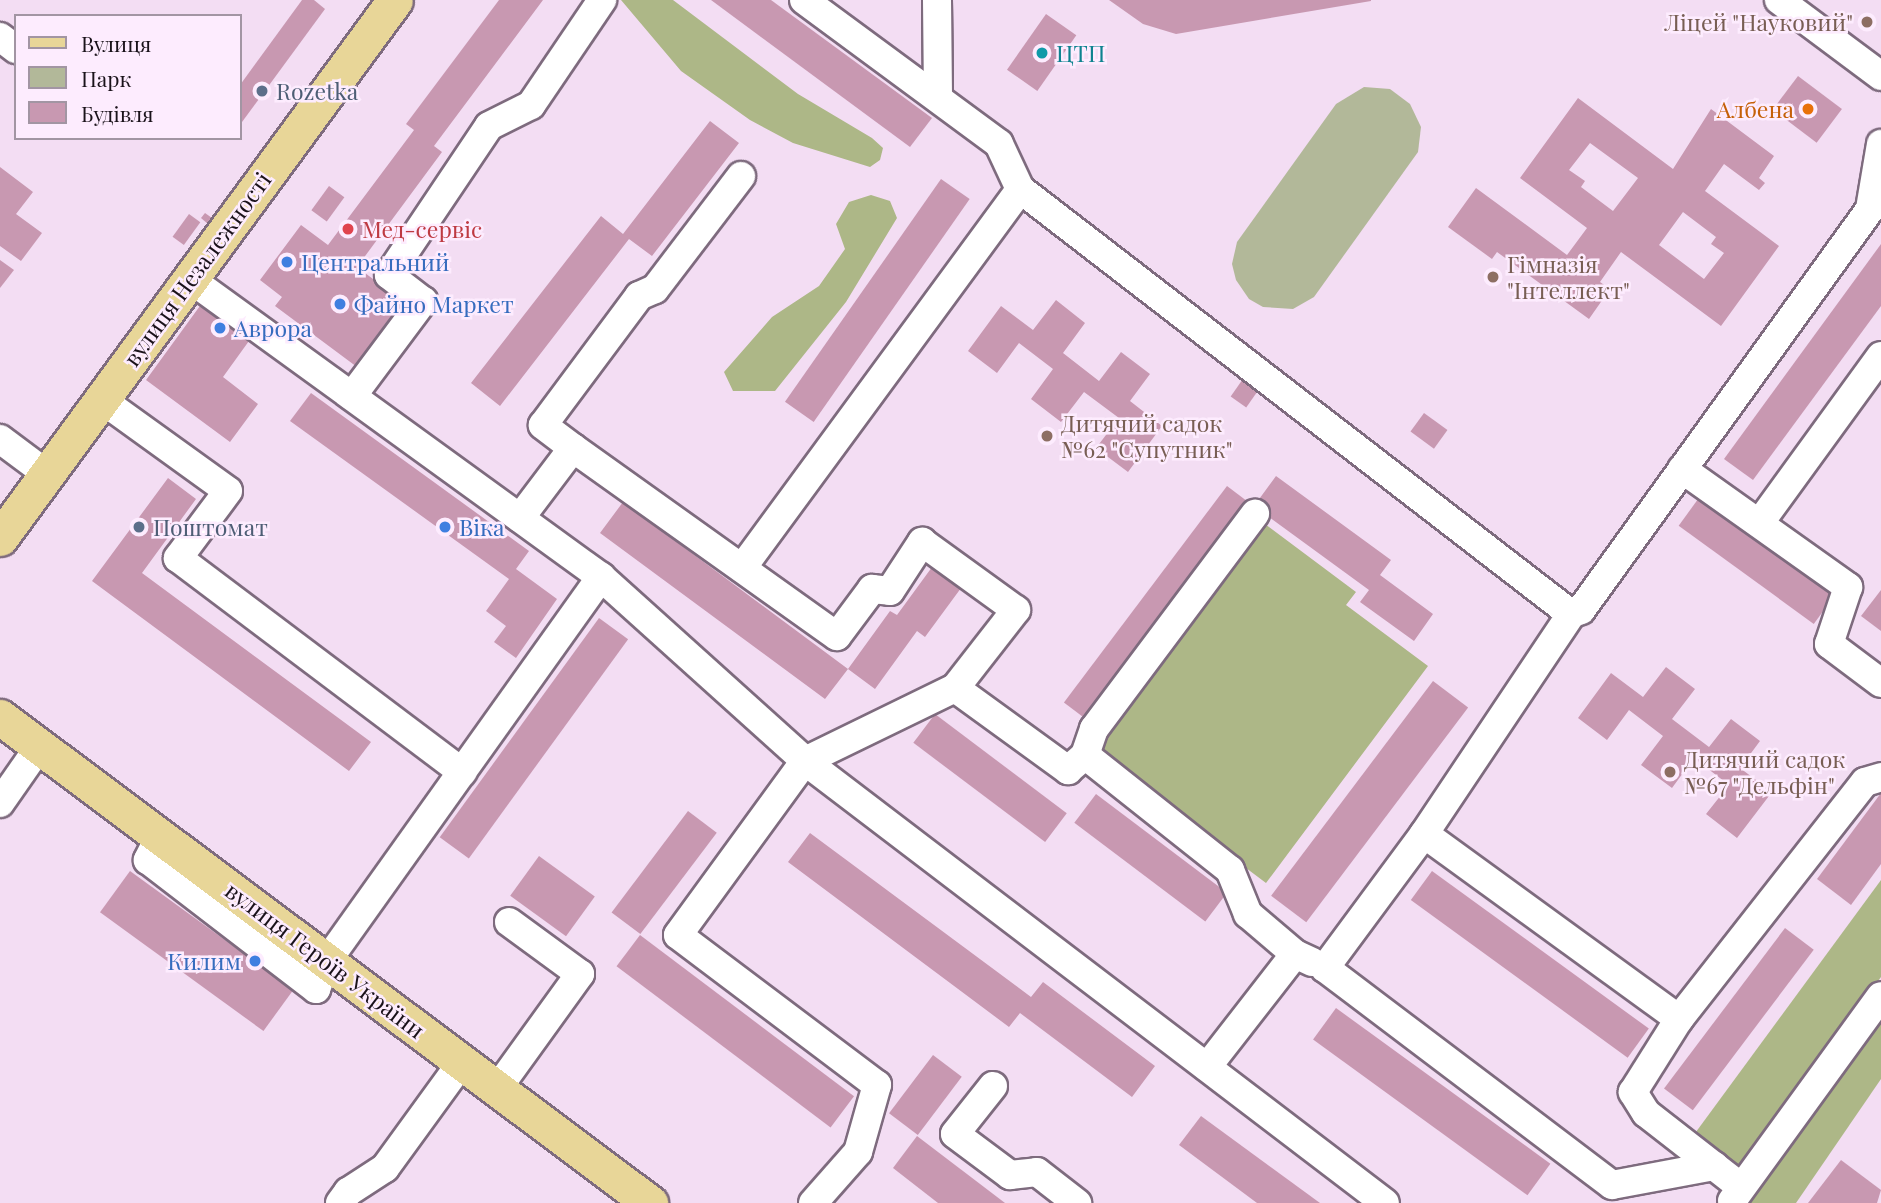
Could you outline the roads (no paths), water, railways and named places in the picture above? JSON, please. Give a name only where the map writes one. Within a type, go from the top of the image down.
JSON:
[{"type":"main road","name":"вулиця Незалежності","points":[[0,538],[395,0]]},
{"type":"main road","name":"вулиця Героїв України","points":[[0,717],[650,1203]]},
{"type":"street","points":[[352,396],[423,301],[389,275],[489,126],[531,105],[602,0]]},
{"type":"street","points":[[804,0],[999,144],[1020,189],[1571,614]]},
{"type":"street","points":[[937,0],[938,98]]},
{"type":"street","points":[[1779,0],[1881,76]]},
{"type":"street","points":[[1325,968],[1423,834],[1571,614],[1581,610],[1870,209],[1881,145]]},
{"type":"street","points":[[741,176],[655,289],[639,296],[543,425],[837,636],[872,589],[890,591],[922,542],[1016,610],[955,688],[805,761],[678,934],[877,1085],[858,1152],[813,1203]]},
{"type":"street","points":[[742,568],[1020,189]]},
{"type":"street","points":[[190,279],[601,577],[805,761],[1385,1203]]},
{"type":"street","points":[[1761,521],[1881,356]]},
{"type":"street","points":[[102,400],[228,491],[178,558],[462,772]]},
{"type":"street","points":[[0,439],[47,474]]},
{"type":"street","points":[[520,518],[573,448]]},
{"type":"street","points":[[1682,469],[1761,521],[1848,587],[1829,644],[1881,683]]},
{"type":"street","points":[[955,688],[1068,770],[1085,755],[1094,729],[1255,514]]},
{"type":"street","points":[[327,961],[601,577]]},
{"type":"street","points":[[0,803],[39,747]]},
{"type":"street","points":[[1085,755],[1230,870],[1248,914],[1296,954],[1325,968],[1616,1194],[1714,1166]]},
{"type":"street","points":[[1881,777],[1865,782],[1679,1020],[1633,1092],[1646,1113],[1714,1166],[1736,1195],[1881,996]]},
{"type":"street","points":[[1423,834],[1679,1020]]},
{"type":"street","points":[[497,1089],[580,974],[509,922]]},
{"type":"street","points":[[1207,1067],[1296,954]]},
{"type":"street","points":[[340,1203],[348,1192],[385,1168],[462,1062]]},
{"type":"street","points":[[993,1086],[954,1134],[1010,1175],[1037,1172],[1077,1203]]},
{"type":"place","name":"Ліцей \"Науковий\"","points":[[1867,22]]},
{"type":"place","name":"ЦТП","points":[[1042,53]]},
{"type":"place","name":"Rozetka","points":[[262,91]]},
{"type":"place","name":"Албена","points":[[1808,109]]},
{"type":"place","name":"Мед-сервіс","points":[[348,229]]},
{"type":"place","name":"Центральний","points":[[287,262]]},
{"type":"place","name":"Гімназія \"Інтеллект\"","points":[[1493,277]]},
{"type":"place","name":"Файно Маркет","points":[[340,304]]},
{"type":"place","name":"Аврора","points":[[220,328]]},
{"type":"place","name":"Дитячий садок №62 \"Супутник\"","points":[[1047,436]]},
{"type":"place","name":"Поштомат","points":[[139,527]]},
{"type":"place","name":"Віка","points":[[445,527]]},
{"type":"place","name":"Дитячий садок №67 \"Дельфін\"","points":[[1670,772]]},
{"type":"place","name":"Килим","points":[[255,961]]}]
